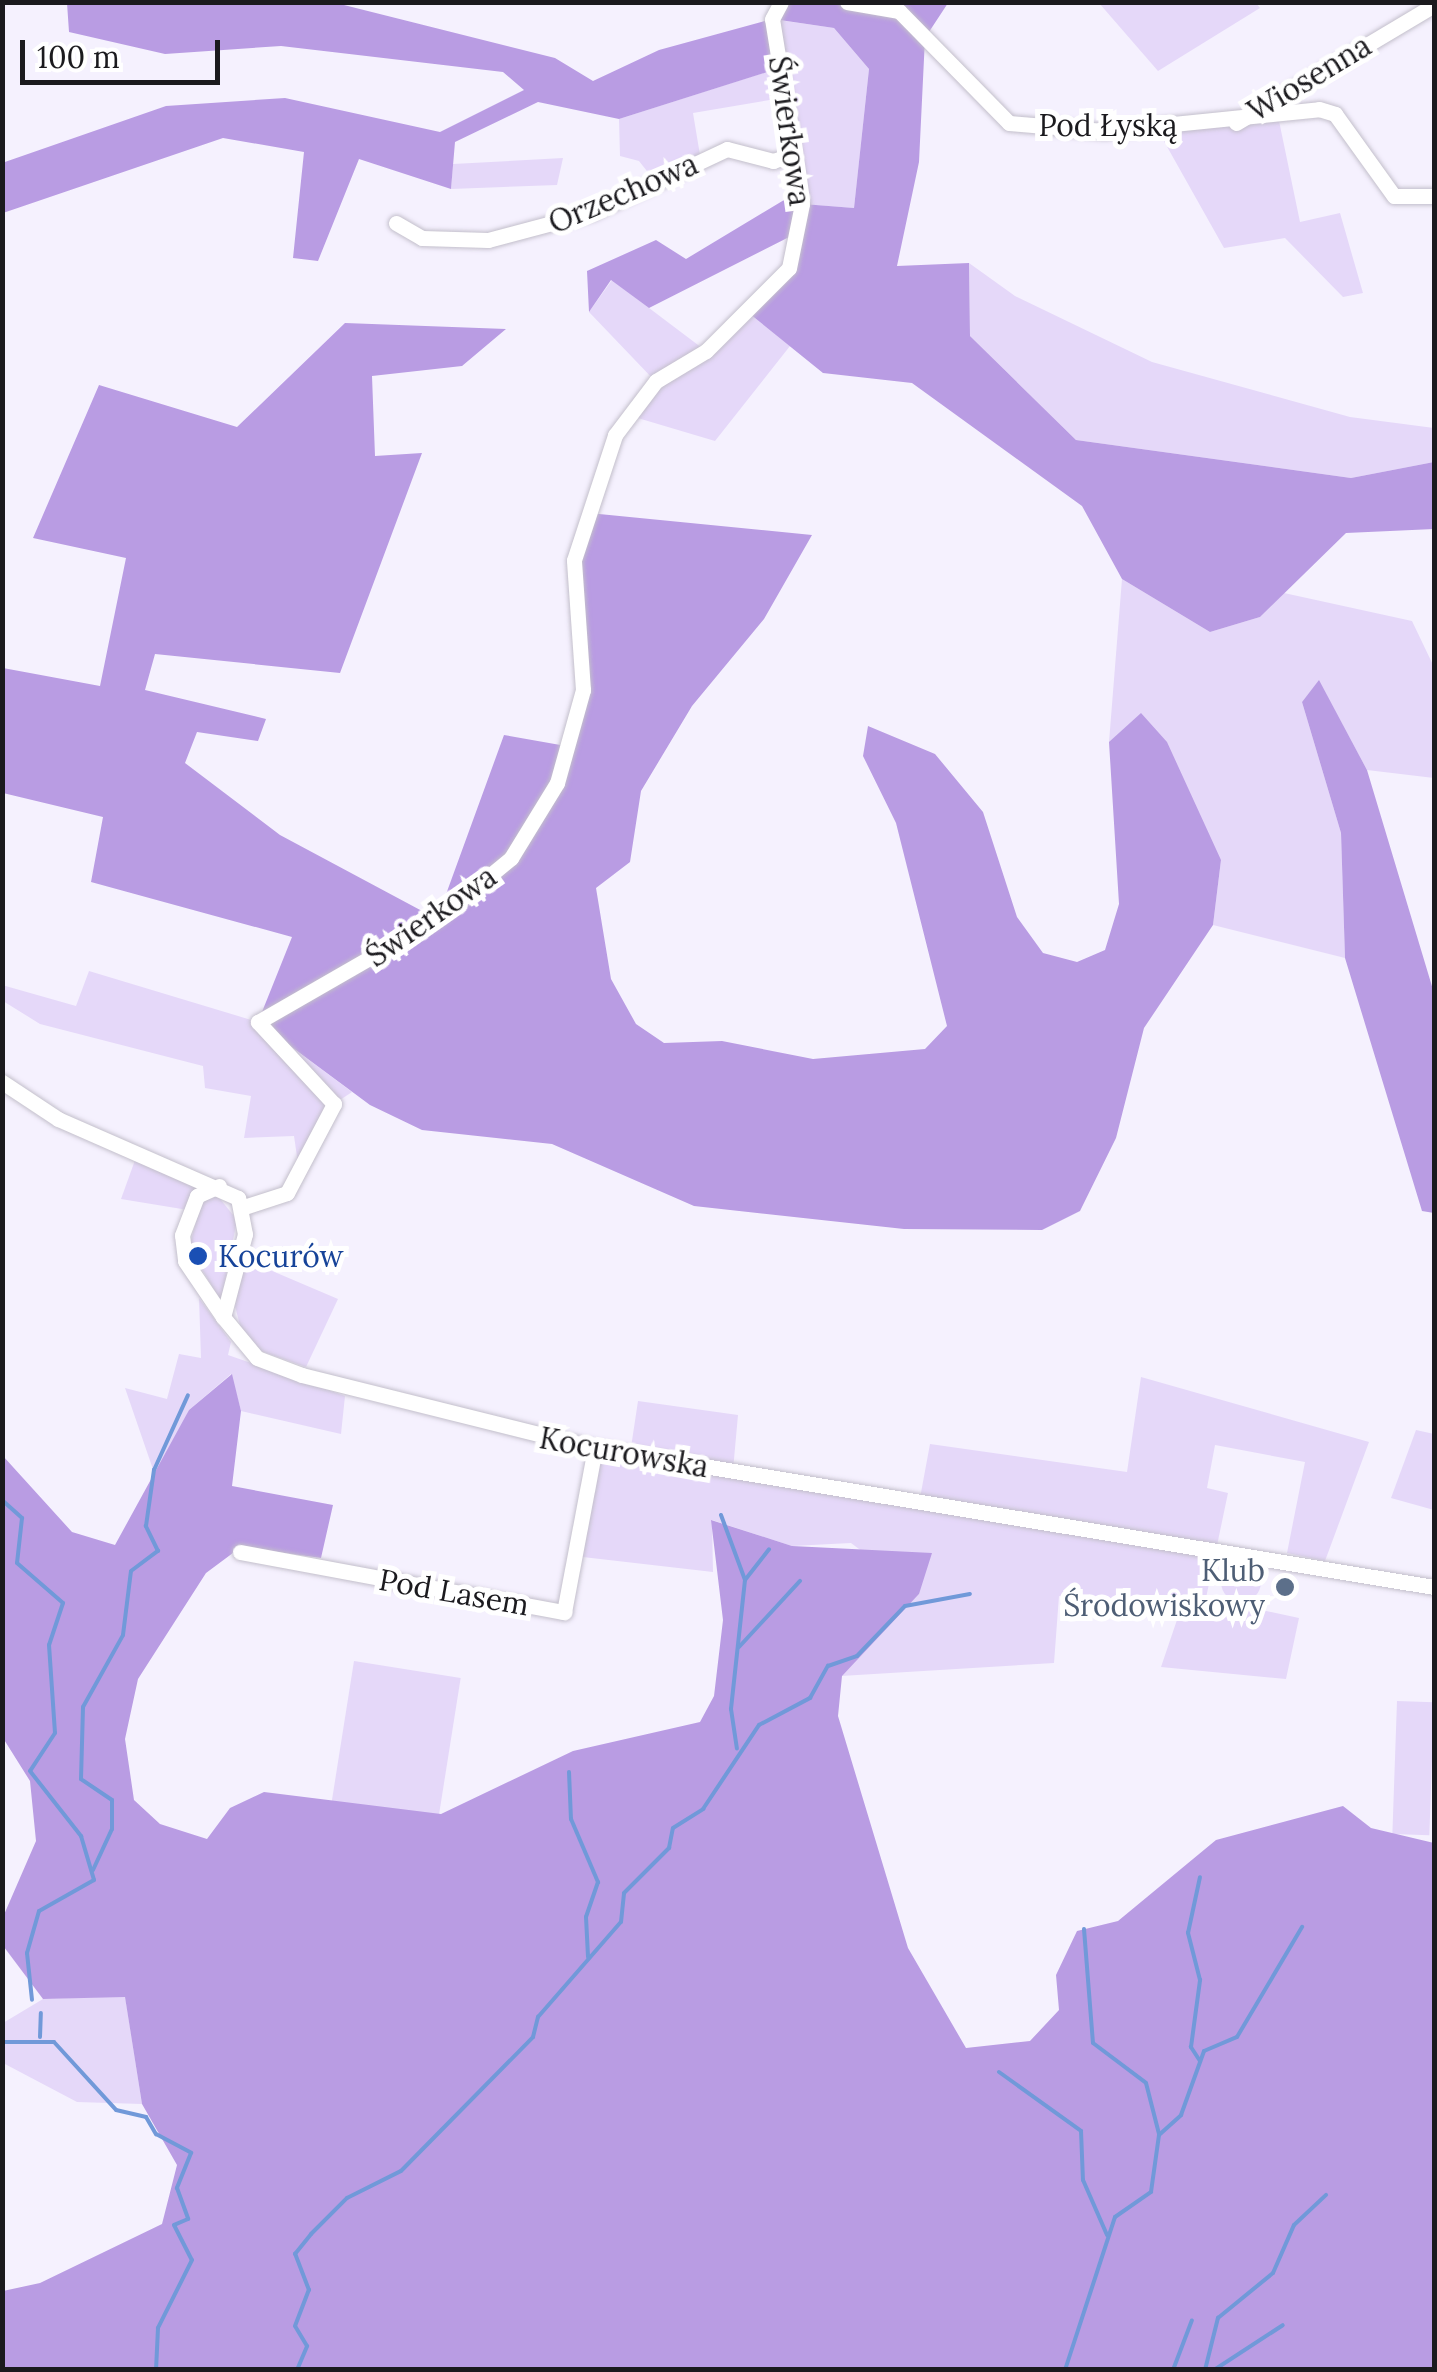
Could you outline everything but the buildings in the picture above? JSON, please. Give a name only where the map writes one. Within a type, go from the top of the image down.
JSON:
[{"type":"street","name":"Świerkowa","points":[[244,1208],[287,1192],[334,1104],[258,1022],[437,919],[511,858],[557,784],[583,690],[574,560],[586,509],[615,435],[656,381],[736,326],[790,268],[802,204],[790,154],[772,19],[781,2]]},
{"type":"street","name":"Pod Łyską","points":[[847,2],[899,12],[1009,123],[1104,131],[1335,114],[1381,186],[1394,196],[1434,196]]},
{"type":"street","name":"Wiosenna","points":[[1236,122],[1434,6]]},
{"type":"street","name":"Orzechowa","points":[[396,223],[422,238],[488,240],[593,212],[727,148],[773,162],[790,154]]},
{"type":"street","points":[[2,1082],[58,1118],[218,1186],[244,1208],[224,1317]]},
{"type":"street","points":[[218,1186],[197,1196],[182,1235],[185,1261],[242,1347],[237,1364]]},
{"type":"street","name":"Kocurowska","points":[[242,1347],[411,1408],[596,1448],[1434,1587]]},
{"type":"street","name":"Pod Lasem","points":[[240,1552],[564,1612],[596,1448]]},
{"type":"shaded area","points":[[67,3],[336,3],[555,58],[593,81],[659,50],[772,19],[781,3],[948,3],[925,38],[919,162],[897,266],[969,263],[970,336],[1076,440],[1351,478],[1434,462],[1434,529],[1346,533],[1260,617],[1210,632],[1122,579],[1082,506],[912,383],[823,373],[750,314],[789,268],[801,231],[649,308],[611,280],[589,312],[587,271],[656,240],[686,259],[799,191],[803,204],[854,208],[869,69],[834,28],[773,19],[783,67],[619,119],[538,102],[455,142],[451,189],[359,159],[318,261],[293,258],[304,152],[223,138],[3,213],[2,163],[166,106],[285,98],[440,132],[524,90],[503,72],[281,46],[165,54],[69,32]]},
{"type":"shaded area","points":[[1099,3],[1256,3],[1260,8],[1158,71]]},
{"type":"shaded area","points":[[772,19],[834,28],[869,69],[854,208],[802,204]]},
{"type":"shaded area","points":[[779,68],[782,98],[693,113],[700,155],[654,180],[639,161],[620,156],[619,119]]},
{"type":"shaded area","points":[[1278,116],[1300,222],[1340,213],[1363,293],[1343,297],[1285,238],[1224,248],[1156,127]]},
{"type":"shaded area","points":[[563,158],[557,185],[451,189],[453,164]]},
{"type":"shaded area","points":[[969,263],[1015,296],[1152,362],[1350,417],[1434,428],[1434,462],[1351,478],[1076,440],[970,336]]},
{"type":"shaded area","points":[[612,280],[706,351],[750,314],[790,346],[715,441],[631,416],[655,381],[589,312]]},
{"type":"shaded area","points":[[345,323],[506,329],[462,366],[372,376],[375,456],[422,453],[340,673],[155,654],[145,690],[266,719],[258,741],[197,732],[185,763],[280,835],[437,919],[504,735],[566,746],[583,690],[573,558],[589,513],[812,535],[764,619],[692,706],[641,791],[630,862],[596,888],[611,979],[636,1024],[664,1043],[722,1041],[813,1059],[925,1049],[947,1026],[896,823],[863,756],[868,726],[935,754],[983,812],[1017,917],[1043,953],[1077,962],[1105,950],[1119,904],[1109,742],[1141,713],[1167,742],[1221,860],[1213,925],[1144,1028],[1116,1138],[1080,1211],[1042,1230],[904,1229],[694,1206],[552,1144],[422,1130],[370,1105],[258,1022],[292,937],[91,882],[103,817],[3,793],[3,668],[100,686],[126,558],[33,538],[99,385],[237,427]]},
{"type":"shaded area","points":[[1122,579],[1210,632],[1260,617],[1284,593],[1412,621],[1434,667],[1434,778],[1367,770],[1319,681],[1302,702],[1341,833],[1345,958],[1213,925],[1221,860],[1109,742]]},
{"type":"shaded area","points":[[1319,680],[1367,770],[1434,993],[1434,1213],[1422,1211],[1345,958],[1341,833],[1302,702]]},
{"type":"shaded area","points":[[89,971],[258,1022],[352,1092],[334,1104],[299,1170],[294,1136],[244,1138],[251,1096],[205,1088],[203,1066],[40,1024],[3,1001],[2,985],[76,1006]]},
{"type":"shaded area","points":[[138,1152],[219,1186],[188,1210],[121,1199]]},
{"type":"shaded area","points":[[217,1195],[237,1220],[221,1301],[189,1248],[201,1203]]},
{"type":"shaded area","points":[[244,1259],[338,1299],[306,1367],[258,1350],[241,1329],[235,1306]]},
{"type":"shaded area","points":[[199,1298],[231,1342],[228,1355],[345,1396],[341,1434],[241,1411],[231,1374],[189,1410],[157,1481],[125,1388],[167,1399],[179,1354],[201,1358]]},
{"type":"shaded area","points":[[232,1374],[241,1411],[232,1486],[333,1505],[321,1558],[241,1547],[206,1573],[138,1679],[125,1739],[134,1800],[160,1824],[207,1839],[230,1808],[264,1792],[441,1814],[573,1751],[700,1722],[714,1696],[723,1620],[711,1520],[792,1546],[932,1553],[919,1594],[842,1676],[838,1716],[908,1948],[966,2048],[1030,2041],[1059,2010],[1056,1975],[1077,1931],[1118,1921],[1216,1840],[1343,1806],[1371,1828],[1434,1843],[1434,2369],[3,2369],[3,2291],[40,2283],[162,2224],[177,2165],[142,2104],[125,1997],[43,1999],[4,1947],[3,1917],[36,1841],[30,1781],[3,1738],[3,1456],[72,1532],[115,1545],[189,1410]]},
{"type":"shaded area","points":[[1141,1377],[1369,1442],[1325,1561],[1287,1553],[1305,1462],[1215,1445],[1207,1488],[1228,1493],[1206,1598],[1299,1618],[1286,1679],[1161,1667],[1179,1614],[1059,1596],[1054,1663],[841,1676],[919,1594],[851,1543],[792,1546],[712,1520],[713,1572],[574,1556],[595,1448],[630,1454],[638,1401],[738,1415],[733,1470],[920,1498],[930,1444],[1127,1472]]},
{"type":"shaded area","points":[[1416,1430],[1434,1434],[1434,1510],[1391,1498]]},
{"type":"shaded area","points":[[1241,1562],[1255,1568],[1261,1582],[1255,1596],[1241,1602],[1227,1596],[1221,1582],[1227,1568]]},
{"type":"shaded area","points":[[354,1661],[461,1678],[438,1822],[331,1805]]},
{"type":"shaded area","points":[[1397,1701],[1434,1702],[1429,1835],[1392,1834]]},
{"type":"shaded area","points":[[125,1996],[142,2104],[77,2102],[3,2063],[3,2023],[43,1999]]},
{"type":"waterway","points":[[93,1870],[112,1829],[112,1800],[81,1779],[83,1707],[123,1635],[131,1571],[158,1551],[146,1526],[154,1470],[188,1395]]},
{"type":"waterway","points":[[2,1500],[22,1518],[17,1563],[63,1603],[49,1645],[55,1733],[30,1771],[81,1836],[94,1880],[39,1911],[27,1953],[32,2000]]},
{"type":"waterway","points":[[721,1515],[745,1580],[731,1709],[737,1749]]},
{"type":"waterway","points":[[745,1580],[769,1549]]},
{"type":"waterway","points":[[739,1647],[800,1581]]},
{"type":"waterway","points":[[297,2370],[307,2346],[295,2326],[309,2290],[295,2254],[311,2234],[347,2198],[401,2171],[533,2037],[538,2017],[621,1922],[624,1893],[669,1848],[673,1828],[703,1809],[759,1725],[810,1698],[828,1666],[857,1656],[905,1606],[970,1594]]},
{"type":"waterway","points":[[569,1772],[571,1819],[598,1882],[586,1917],[588,1957]]},
{"type":"waterway","points":[[1200,1877],[1188,1933],[1200,1980],[1191,2047],[1200,2061]]},
{"type":"waterway","points":[[1065,2370],[1115,2217],[1151,2192],[1159,2135],[1181,2115],[1204,2051],[1237,2037],[1302,1927]]},
{"type":"waterway","points":[[1084,1929],[1093,2043],[1146,2083],[1159,2134]]},
{"type":"waterway","points":[[40,2037],[41,2013]]},
{"type":"waterway","points":[[2,2042],[54,2042],[116,2110],[146,2117],[156,2134],[191,2153],[177,2188],[188,2219],[174,2225],[192,2260],[158,2328],[156,2370]]},
{"type":"waterway","points":[[999,2072],[1081,2131],[1083,2180],[1107,2235]]},
{"type":"waterway","points":[[1205,2370],[1218,2318],[1273,2273],[1294,2225],[1326,2195]]},
{"type":"waterway","points":[[1173,2370],[1192,2320]]},
{"type":"waterway","points":[[1214,2370],[1283,2325]]},
{"type":"place","name":"Kocurów","points":[[198,1256]]},
{"type":"place","name":"Klub Środowiskowy","points":[[1285,1587]]}]
